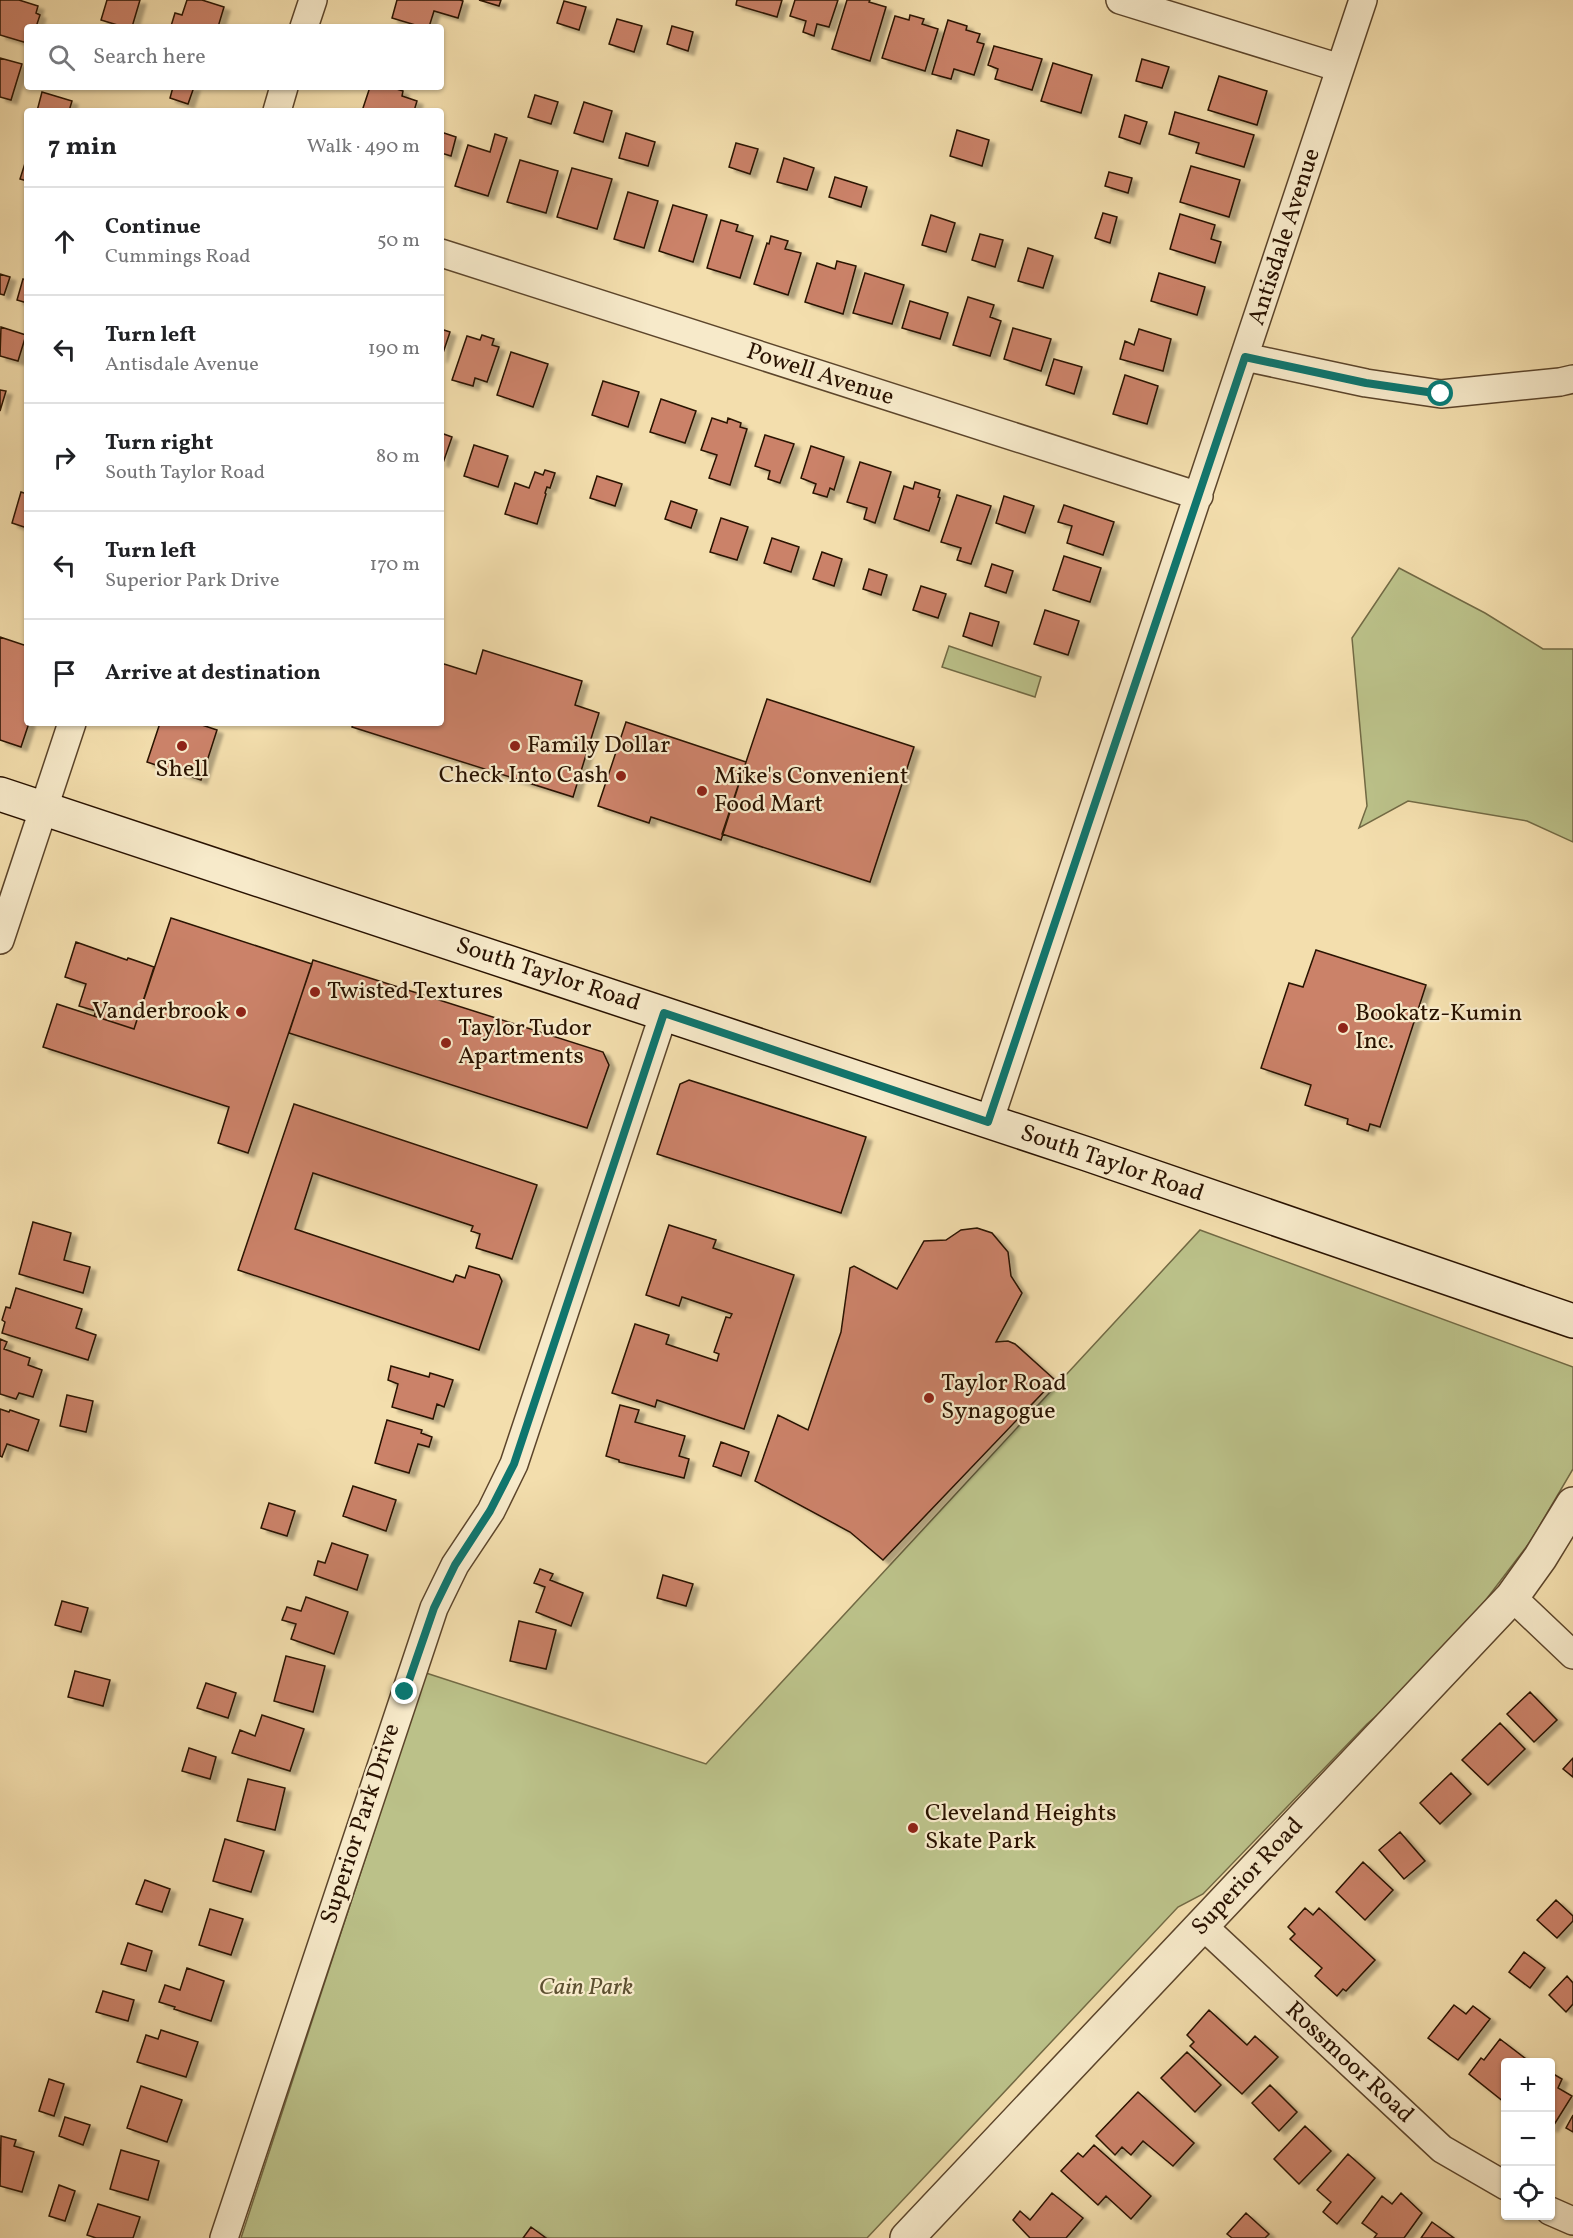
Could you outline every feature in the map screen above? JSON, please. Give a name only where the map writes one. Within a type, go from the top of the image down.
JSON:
[{"type":"main road","name":"South Taylor Road","points":[[0,794],[664,1013],[1573,1321]]},
{"type":"main road","name":"Superior Road","points":[[907,2238],[1512,1597],[1573,1504]]},
{"type":"street","points":[[305,24],[313,0]]},
{"type":"street","points":[[1120,0],[1340,68]]},
{"type":"street","name":"Antisdale Avenue","points":[[988,1122],[1363,0]]},
{"type":"street","points":[[278,108],[283,90]]},
{"type":"street","name":"Powell Avenue","points":[[444,254],[1199,496]]},
{"type":"street","points":[[1245,357],[1366,383],[1441,394],[1573,379]]},
{"type":"street","points":[[0,940],[71,726]]},
{"type":"street","name":"Superior Park Drive","points":[[224,2238],[434,1608],[455,1565],[490,1511],[514,1464],[664,1013]]},
{"type":"street","points":[[1512,1597],[1573,1655]]},
{"type":"street","name":"Rossmoor Road","points":[[1202,1925],[1442,2149],[1501,2183]]},
{"type":"street","points":[[1555,2213],[1573,2221]]},
{"type":"green space","points":[[1399,568],[1485,613],[1543,649],[1573,649],[1573,842],[1527,821],[1408,801],[1359,828],[1367,806],[1352,638]]},
{"type":"green space","points":[[949,646],[1041,677],[1035,697],[942,667]]},
{"type":"green space","name":"Cain Park","points":[[1200,1230],[1573,1367],[1573,1469],[1530,1542],[1472,1618],[1398,1697],[1367,1724],[1203,1894],[1178,1907],[867,2238],[241,2238],[426,1673],[706,1764]]},
{"type":"building","points":[[0,0],[19,0],[38,6],[36,13],[40,15],[37,24],[24,24],[24,42],[0,35]]},
{"type":"building","points":[[107,0],[140,0],[133,24],[114,24],[101,20]]},
{"type":"building","points":[[187,0],[202,0],[224,7],[219,24],[172,24],[175,13],[182,15]]},
{"type":"building","points":[[397,0],[463,1],[458,18],[434,11],[430,24],[412,24],[392,18]]},
{"type":"building","points":[[479,0],[501,0],[499,6]]},
{"type":"building","points":[[737,0],[782,0],[777,17],[736,5]]},
{"type":"building","points":[[795,0],[838,0],[829,27],[817,24],[814,36],[803,32],[806,21],[790,16]]},
{"type":"building","points":[[847,0],[870,0],[869,2],[886,7],[870,61],[832,49]]},
{"type":"building","points":[[564,1],[586,7],[579,30],[557,23]]},
{"type":"building","points":[[910,15],[924,19],[922,24],[938,29],[925,71],[882,58],[895,16],[909,20]]},
{"type":"building","points":[[617,19],[642,26],[634,52],[609,44]]},
{"type":"building","points":[[948,20],[967,26],[966,30],[980,34],[977,42],[984,44],[974,75],[954,69],[951,79],[932,74]]},
{"type":"building","points":[[672,26],[693,32],[688,51],[667,44]]},
{"type":"building","points":[[994,46],[1042,59],[1032,90],[995,79],[998,69],[988,65]]},
{"type":"building","points":[[0,58],[22,64],[11,100],[0,97]]},
{"type":"building","points":[[1142,59],[1169,67],[1162,88],[1136,81]]},
{"type":"building","points":[[1053,63],[1092,75],[1081,113],[1041,101]]},
{"type":"building","points":[[1219,76],[1267,91],[1257,125],[1208,110]]},
{"type":"building","points":[[172,90],[193,90],[188,104],[170,98]]},
{"type":"building","points":[[369,90],[400,90],[403,91],[402,96],[417,101],[415,108],[363,108]]},
{"type":"building","points":[[42,92],[72,101],[70,108],[38,108]]},
{"type":"building","points":[[535,95],[558,102],[551,124],[528,117]]},
{"type":"building","points":[[584,102],[612,111],[603,142],[574,133]]},
{"type":"building","points":[[1175,112],[1254,135],[1244,167],[1196,153],[1199,143],[1169,134]]},
{"type":"building","points":[[1125,115],[1147,122],[1140,144],[1119,137]]},
{"type":"building","points":[[957,130],[989,140],[982,166],[950,156]]},
{"type":"building","points":[[444,133],[456,137],[451,156],[444,154]]},
{"type":"building","points":[[626,133],[655,142],[648,166],[619,158]]},
{"type":"building","points":[[495,134],[507,138],[488,196],[455,186],[468,145],[490,152]]},
{"type":"building","points":[[736,143],[758,149],[750,174],[729,167]]},
{"type":"building","points":[[784,158],[814,168],[807,190],[777,182]]},
{"type":"building","points":[[520,160],[558,171],[546,213],[507,202]]},
{"type":"building","points":[[24,166],[24,180],[20,179]]},
{"type":"building","points":[[1191,166],[1240,180],[1229,217],[1180,202]]},
{"type":"building","points":[[572,168],[612,179],[597,229],[557,217]]},
{"type":"building","points":[[1109,172],[1132,178],[1128,193],[1105,186]]},
{"type":"building","points":[[835,177],[867,187],[861,207],[829,197]]},
{"type":"building","points":[[628,192],[658,201],[644,248],[614,239]]},
{"type":"building","points":[[673,205],[707,215],[693,262],[659,251]]},
{"type":"building","points":[[1103,213],[1117,217],[1110,243],[1095,238]]},
{"type":"building","points":[[1180,214],[1215,225],[1211,239],[1221,242],[1215,263],[1170,249]]},
{"type":"building","points":[[931,215],[955,223],[946,252],[922,245]]},
{"type":"building","points":[[721,220],[738,225],[736,231],[753,236],[740,278],[707,268]]},
{"type":"building","points":[[980,234],[1003,240],[995,267],[972,260]]},
{"type":"building","points":[[771,236],[788,241],[785,249],[801,253],[788,295],[754,284]]},
{"type":"building","points":[[1028,248],[1053,256],[1043,288],[1018,281]]},
{"type":"building","points":[[837,261],[856,266],[843,314],[805,302],[817,263],[835,269]]},
{"type":"building","points":[[865,273],[904,285],[892,324],[853,313]]},
{"type":"building","points":[[1159,273],[1205,287],[1197,315],[1151,301]]},
{"type":"building","points":[[0,274],[10,277],[4,295],[0,294]]},
{"type":"building","points":[[23,279],[24,279],[24,302],[17,300]]},
{"type":"building","points":[[968,297],[994,305],[990,317],[1001,321],[990,356],[953,345]]},
{"type":"building","points":[[910,301],[948,313],[940,339],[902,328]]},
{"type":"building","points":[[1,327],[24,334],[18,361],[0,356]]},
{"type":"building","points":[[1013,328],[1051,339],[1041,371],[1004,359]]},
{"type":"building","points":[[1139,329],[1171,339],[1163,371],[1120,359],[1125,341],[1134,345]]},
{"type":"building","points":[[444,330],[450,332],[444,350]]},
{"type":"building","points":[[482,335],[494,339],[492,345],[499,347],[487,382],[475,378],[473,386],[452,380],[467,336],[480,340]]},
{"type":"building","points":[[511,352],[548,364],[533,407],[497,395]]},
{"type":"building","points":[[1054,359],[1082,367],[1074,394],[1046,385]]},
{"type":"building","points":[[1125,375],[1158,386],[1147,424],[1113,414]]},
{"type":"building","points":[[603,381],[639,392],[628,427],[592,415]]},
{"type":"building","points":[[0,390],[6,391],[0,411]]},
{"type":"building","points":[[661,399],[696,411],[685,443],[650,432]]},
{"type":"building","points":[[712,418],[727,423],[728,418],[741,423],[740,427],[747,429],[730,485],[709,478],[717,455],[701,450]]},
{"type":"building","points":[[444,434],[452,437],[444,460]]},
{"type":"building","points":[[765,435],[794,444],[780,483],[768,479],[770,471],[755,466]]},
{"type":"building","points":[[474,445],[508,456],[498,487],[464,476]]},
{"type":"building","points":[[811,446],[844,457],[834,490],[830,488],[827,497],[813,493],[816,484],[801,478]]},
{"type":"building","points":[[860,462],[891,472],[875,523],[864,519],[867,508],[847,502]]},
{"type":"building","points":[[545,470],[555,473],[550,488],[547,487],[537,524],[505,514],[515,483],[529,488],[535,472],[543,475]]},
{"type":"building","points":[[597,476],[622,484],[615,506],[590,498]]},
{"type":"building","points":[[915,482],[940,490],[938,497],[940,498],[929,531],[894,519],[904,486],[913,489]]},
{"type":"building","points":[[21,492],[24,493],[24,527],[12,523]]},
{"type":"building","points":[[957,495],[991,506],[971,564],[957,560],[961,548],[941,542]]},
{"type":"building","points":[[1004,496],[1034,506],[1025,533],[996,523]]},
{"type":"building","points":[[671,501],[697,510],[691,528],[665,519]]},
{"type":"building","points":[[1064,505],[1114,522],[1103,555],[1067,543],[1072,526],[1058,522]]},
{"type":"building","points":[[721,518],[748,527],[737,560],[710,552]]},
{"type":"building","points":[[772,538],[799,547],[791,572],[764,563]]},
{"type":"building","points":[[822,552],[842,559],[834,586],[813,579]]},
{"type":"building","points":[[1064,556],[1101,568],[1090,602],[1053,590]]},
{"type":"building","points":[[992,564],[1013,571],[1006,593],[985,586]]},
{"type":"building","points":[[869,569],[887,575],[881,595],[863,589]]},
{"type":"building","points":[[921,586],[946,594],[938,618],[913,610]]},
{"type":"building","points":[[1045,610],[1079,621],[1068,655],[1034,644]]},
{"type":"building","points":[[970,613],[999,622],[992,646],[963,636]]},
{"type":"building","points":[[0,637],[24,645],[24,726],[28,726],[21,747],[0,740]]},
{"type":"building","points":[[483,650],[582,681],[575,705],[599,713],[573,797],[352,727],[444,726],[444,664],[476,674]]},
{"type":"building","points":[[767,699],[914,747],[870,882],[722,834]]},
{"type":"building","points":[[626,722],[746,762],[721,840],[651,817],[649,823],[598,806]]},
{"type":"building","name":"Shell","points":[[159,726],[205,726],[217,730],[201,780],[147,762]]},
{"type":"building","points":[[171,918],[312,964],[248,1153],[218,1143],[229,1107],[43,1047],[57,1004],[134,1029]]},
{"type":"building","points":[[76,942],[154,967],[134,1029],[94,1016],[96,1011],[79,1006],[86,984],[65,977]]},
{"type":"building","name":"Bookatz-Kumin Inc.","points":[[1316,950],[1426,985],[1380,1127],[1370,1124],[1368,1131],[1347,1124],[1348,1119],[1305,1105],[1311,1085],[1261,1068],[1289,983],[1303,987]]},
{"type":"building","name":"Taylor Tudor Apartments","points":[[313,960],[603,1052],[609,1065],[587,1128],[289,1033]]},
{"type":"building","points":[[689,1080],[866,1137],[841,1213],[657,1154],[680,1084]]},
{"type":"building","points":[[294,1104],[537,1185],[512,1259],[476,1248],[480,1234],[471,1231],[473,1226],[313,1173],[295,1229],[453,1282],[456,1275],[465,1278],[469,1266],[499,1275],[502,1281],[479,1350],[238,1270]]},
{"type":"building","points":[[33,1222],[71,1233],[64,1260],[90,1267],[83,1293],[19,1274]]},
{"type":"building","points":[[669,1225],[716,1240],[713,1248],[794,1275],[744,1429],[657,1400],[655,1407],[612,1393],[635,1324],[669,1335],[666,1344],[717,1361],[719,1354],[714,1352],[726,1317],[730,1318],[732,1314],[682,1297],[679,1306],[646,1295]]},
{"type":"building","name":"Taylor Road Synagogue","points":[[977,1228],[992,1233],[1008,1252],[1011,1276],[1022,1293],[996,1342],[1008,1341],[1015,1344],[1055,1380],[883,1560],[850,1532],[755,1481],[778,1415],[808,1430],[841,1332],[850,1268],[854,1266],[897,1289],[924,1241],[946,1240],[961,1230]]},
{"type":"building","points":[[16,1288],[82,1309],[76,1328],[96,1335],[88,1360],[2,1333],[5,1322],[2,1320],[6,1307],[10,1308]]},
{"type":"building","points":[[0,1339],[7,1342],[4,1349],[30,1358],[28,1365],[42,1370],[33,1397],[19,1393],[16,1399],[0,1394]]},
{"type":"building","points":[[391,1366],[429,1377],[430,1373],[453,1380],[444,1407],[437,1404],[433,1419],[392,1407],[398,1384],[388,1380]]},
{"type":"building","points":[[67,1395],[93,1401],[86,1432],[60,1426]]},
{"type":"building","points":[[620,1405],[639,1410],[635,1422],[685,1436],[679,1456],[689,1459],[684,1478],[619,1462],[619,1460],[606,1456]]},
{"type":"building","points":[[0,1409],[39,1420],[28,1451],[7,1444],[2,1457],[0,1456]]},
{"type":"building","points":[[387,1420],[422,1430],[421,1433],[432,1437],[429,1447],[418,1444],[409,1473],[375,1463]]},
{"type":"building","points":[[721,1442],[749,1452],[741,1476],[713,1466]]},
{"type":"building","points":[[353,1486],[396,1500],[386,1531],[343,1516]]},
{"type":"building","points":[[269,1503],[295,1511],[287,1536],[261,1528]]},
{"type":"building","points":[[332,1543],[368,1555],[357,1590],[314,1575],[318,1561],[325,1563]]},
{"type":"building","points":[[540,1569],[553,1574],[550,1580],[583,1593],[571,1626],[536,1612],[545,1587],[534,1583]]},
{"type":"building","points":[[663,1575],[693,1584],[686,1606],[657,1598]]},
{"type":"building","points":[[306,1597],[348,1612],[334,1654],[291,1639],[296,1624],[282,1620],[287,1607],[301,1611]]},
{"type":"building","points":[[62,1601],[88,1608],[81,1632],[55,1625]]},
{"type":"building","points":[[519,1621],[556,1630],[546,1669],[510,1661]]},
{"type":"building","points":[[286,1656],[325,1666],[313,1712],[274,1701]]},
{"type":"building","points":[[75,1671],[110,1680],[103,1706],[68,1697]]},
{"type":"building","points":[[206,1683],[236,1693],[228,1718],[197,1708]]},
{"type":"building","points":[[1530,1692],[1557,1720],[1534,1742],[1507,1714]]},
{"type":"building","points":[[262,1715],[304,1729],[290,1771],[232,1753],[240,1730],[255,1736]]},
{"type":"building","points":[[1500,1723],[1525,1749],[1488,1785],[1462,1760]]},
{"type":"building","points":[[189,1748],[216,1757],[210,1779],[182,1771]]},
{"type":"building","points":[[1573,1758],[1573,1777],[1563,1769]]},
{"type":"building","points":[[1451,1773],[1471,1794],[1440,1824],[1420,1803]]},
{"type":"building","points":[[248,1779],[285,1788],[275,1830],[237,1821]]},
{"type":"building","points":[[1400,1832],[1425,1861],[1404,1879],[1379,1850]]},
{"type":"building","points":[[225,1839],[264,1851],[251,1892],[213,1881]]},
{"type":"building","points":[[1363,1862],[1393,1890],[1365,1920],[1336,1892]]},
{"type":"building","points":[[145,1880],[170,1889],[162,1912],[136,1904]]},
{"type":"building","points":[[1556,1900],[1573,1916],[1573,1921],[1557,1938],[1537,1920]]},
{"type":"building","points":[[1305,1908],[1313,1915],[1319,1908],[1375,1960],[1346,1991],[1343,1989],[1337,1996],[1315,1976],[1322,1968],[1290,1939],[1295,1934],[1288,1927]]},
{"type":"building","points":[[210,1909],[243,1919],[231,1955],[199,1945]]},
{"type":"building","points":[[128,1943],[152,1951],[146,1971],[121,1964]]},
{"type":"building","points":[[1524,1952],[1545,1968],[1530,1988],[1509,1972]]},
{"type":"building","points":[[187,1968],[224,1981],[211,2021],[159,2002],[165,1985],[180,1990]]},
{"type":"building","points":[[1567,1976],[1573,1983],[1573,2004],[1566,2012],[1549,1995]]},
{"type":"building","points":[[103,1991],[134,2000],[128,2021],[96,2012]]},
{"type":"building","points":[[1454,2005],[1466,2014],[1473,2006],[1490,2019],[1458,2060],[1428,2038]]},
{"type":"building","points":[[1209,2010],[1247,2045],[1255,2036],[1278,2057],[1242,2094],[1190,2046],[1194,2042],[1187,2035]]},
{"type":"building","points":[[161,2030],[198,2042],[186,2077],[137,2062],[146,2035],[158,2039]]},
{"type":"building","points":[[1500,2039],[1525,2058],[1501,2058],[1501,2100],[1469,2074],[1481,2058],[1484,2060]]},
{"type":"building","points":[[1187,2052],[1221,2085],[1195,2112],[1161,2078]]},
{"type":"building","points":[[1555,2075],[1562,2079],[1558,2088],[1572,2096],[1555,2123]]},
{"type":"building","points":[[49,2079],[64,2084],[54,2116],[39,2111]]},
{"type":"building","points":[[1270,2085],[1297,2112],[1279,2131],[1252,2103]]},
{"type":"building","points":[[141,2086],[182,2100],[167,2142],[127,2128]]},
{"type":"building","points":[[1138,2092],[1194,2143],[1173,2166],[1143,2141],[1131,2155],[1122,2147],[1115,2155],[1096,2136]]},
{"type":"building","points":[[1573,2115],[1573,2132],[1566,2128]]},
{"type":"building","points":[[65,2117],[90,2125],[83,2145],[59,2136]]},
{"type":"building","points":[[1305,2126],[1331,2151],[1299,2184],[1274,2159]]},
{"type":"building","points":[[1,2136],[16,2140],[14,2146],[34,2152],[22,2192],[0,2186]]},
{"type":"building","points":[[1094,2145],[1151,2196],[1131,2219],[1106,2196],[1098,2205],[1061,2171],[1078,2153],[1083,2157]]},
{"type":"building","points":[[121,2150],[159,2161],[148,2200],[110,2189]]},
{"type":"building","points":[[1348,2154],[1375,2178],[1337,2224],[1323,2212],[1331,2202],[1317,2190]]},
{"type":"building","points":[[59,2185],[75,2191],[65,2221],[49,2216]]},
{"type":"building","points":[[1052,2193],[1083,2218],[1066,2238],[1030,2238],[1013,2220],[1020,2211],[1030,2220]]},
{"type":"building","points":[[1401,2193],[1422,2213],[1404,2238],[1374,2238],[1377,2234],[1362,2223],[1382,2196],[1392,2204]]},
{"type":"building","points":[[98,2204],[140,2217],[133,2238],[96,2238],[87,2235]]},
{"type":"building","points":[[1246,2213],[1269,2234],[1265,2238],[1232,2238],[1227,2234]]},
{"type":"building","points":[[1432,2222],[1454,2238],[1421,2238]]},
{"type":"building","points":[[531,2227],[546,2238],[523,2238]]},
{"type":"place","name":"Shell","points":[[182,746]]},
{"type":"place","name":"Family Dollar","points":[[515,746]]},
{"type":"place","name":"Check Into Cash","points":[[621,776]]},
{"type":"place","name":"Mike's Convenient Food Mart","points":[[702,791]]},
{"type":"place","name":"Twisted Textures","points":[[315,992]]},
{"type":"place","name":"Vanderbrook","points":[[241,1012]]},
{"type":"place","name":"Bookatz-Kumin Inc.","points":[[1343,1028]]},
{"type":"place","name":"Taylor Tudor Apartments","points":[[446,1043]]},
{"type":"place","name":"Taylor Road Synagogue","points":[[929,1398]]},
{"type":"place","name":"Cleveland Heights Skate Park","points":[[913,1828]]},
{"type":"route","points":[[405,1692],[434,1608],[455,1565],[490,1511],[514,1464],[664,1013],[988,1122],[1245,357],[1366,383],[1441,394]]}]
